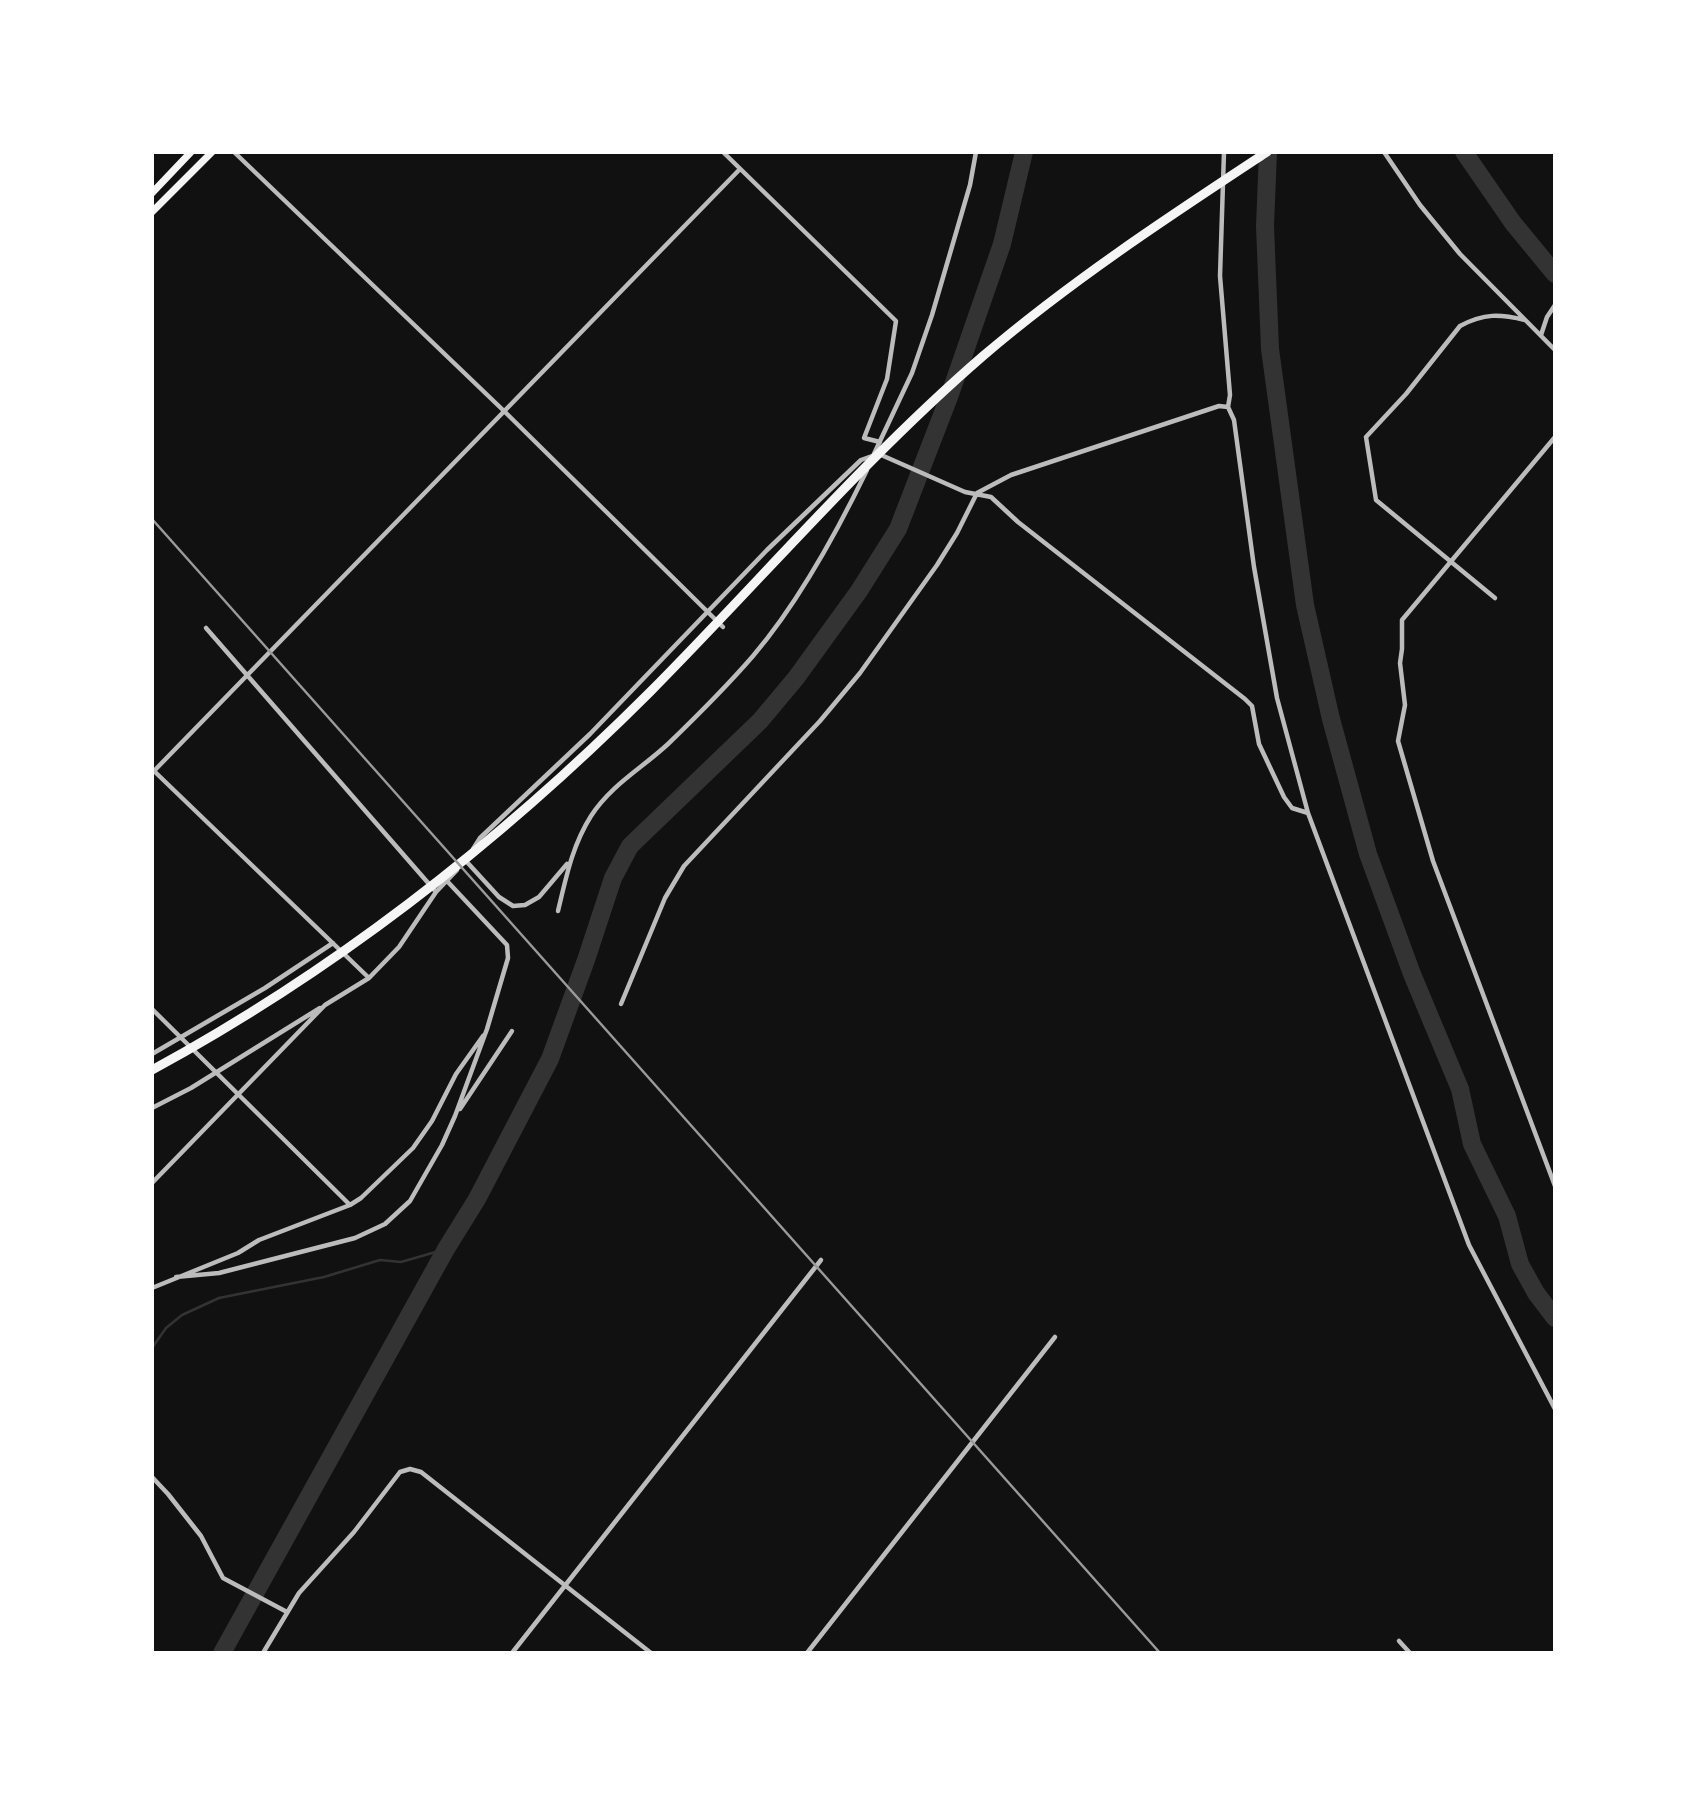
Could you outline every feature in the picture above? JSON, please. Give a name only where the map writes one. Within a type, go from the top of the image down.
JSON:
[{"type":"highway","points":[[152,1070],[237,1021],[337,956],[428,890],[575,765],[648,694],[855,478],[983,356],[1103,262],[1267,152]]},
{"type":"main road","points":[[152,193],[191,152]]},
{"type":"main road","points":[[152,212],[212,152]]},
{"type":"street","points":[[234,152],[504,411],[723,627]]},
{"type":"street","points":[[723,152],[896,321],[887,379],[864,438],[880,442]]},
{"type":"street","points":[[558,911],[569,862],[590,817],[610,790],[666,746],[753,656],[783,616],[837,527],[912,373],[970,185],[976,152]]},
{"type":"street","points":[[1224,152],[1220,276],[1230,395],[1228,407],[1234,420],[1254,567],[1277,698],[1308,813],[1469,1245],[1555,1409]]},
{"type":"street","points":[[1384,152],[1420,205],[1452,244],[1555,350]]},
{"type":"street","points":[[369,978],[153,772],[740,169]]},
{"type":"street","points":[[1541,335],[1547,317],[1555,305]]},
{"type":"street","points":[[1494,598],[1376,500],[1366,438],[1406,394],[1460,326],[1472,319],[1502,314],[1525,320]]},
{"type":"street","points":[[621,1003],[665,898],[684,866],[820,721],[860,673],[937,565],[957,533],[977,492],[1011,475],[1219,406],[1228,407]]},
{"type":"street","points":[[1555,437],[1402,620],[1399,663],[1405,705],[1398,741],[1437,874],[1555,1186]]},
{"type":"street","points":[[152,1108],[217,1072],[369,978],[399,947],[436,892],[467,860],[480,838],[590,734],[829,490],[861,460],[874,454],[965,492],[977,492],[991,497],[1018,523],[1245,699],[1252,706],[1259,744],[1284,797],[1292,808],[1308,813]]},
{"type":"street","points":[[206,628],[436,892]]},
{"type":"street","points":[[467,860],[499,897],[513,906],[525,905],[539,897],[569,862]]},
{"type":"street","points":[[176,1277],[219,1273],[355,1238],[385,1224],[410,1201],[455,1116],[488,1029],[508,958],[507,945],[447,881]]},
{"type":"street","points":[[152,1054],[265,988],[332,943]]},
{"type":"street","points":[[152,1183],[326,1005]]},
{"type":"street","points":[[152,1009],[350,1205]]},
{"type":"street","points":[[152,1288],[361,1198],[413,1148],[432,1121],[456,1074],[488,1029]]},
{"type":"street","points":[[455,1116],[512,1031]]},
{"type":"street","points":[[512,1653],[821,1260]]},
{"type":"street","points":[[807,1653],[1055,1337]]},
{"type":"street","points":[[263,1653],[299,1594],[354,1532],[400,1472],[410,1469],[421,1472],[651,1653]]},
{"type":"street","points":[[152,1477],[201,1536],[223,1578],[287,1612]]},
{"type":"street","points":[[1399,1641],[1410,1653]]},
{"type":"waterway","points":[[222,1653],[446,1249],[477,1199],[550,1059],[613,878],[630,846],[760,721],[796,678],[859,591],[898,529],[949,397],[1002,244],[1024,152]]},
{"type":"waterway","points":[[1268,152],[1265,226],[1270,349],[1305,605],[1331,719],[1368,854],[1412,974],[1460,1089],[1472,1144],[1507,1216],[1520,1264],[1536,1293],[1555,1318]]},
{"type":"waterway","points":[[1464,152],[1513,223],[1555,274]]},
{"type":"waterway","points":[[152,1348],[166,1328],[182,1315],[219,1298],[324,1277],[380,1260],[401,1262],[446,1249]]},
{"type":"railway","points":[[152,519],[1160,1653]]}]
